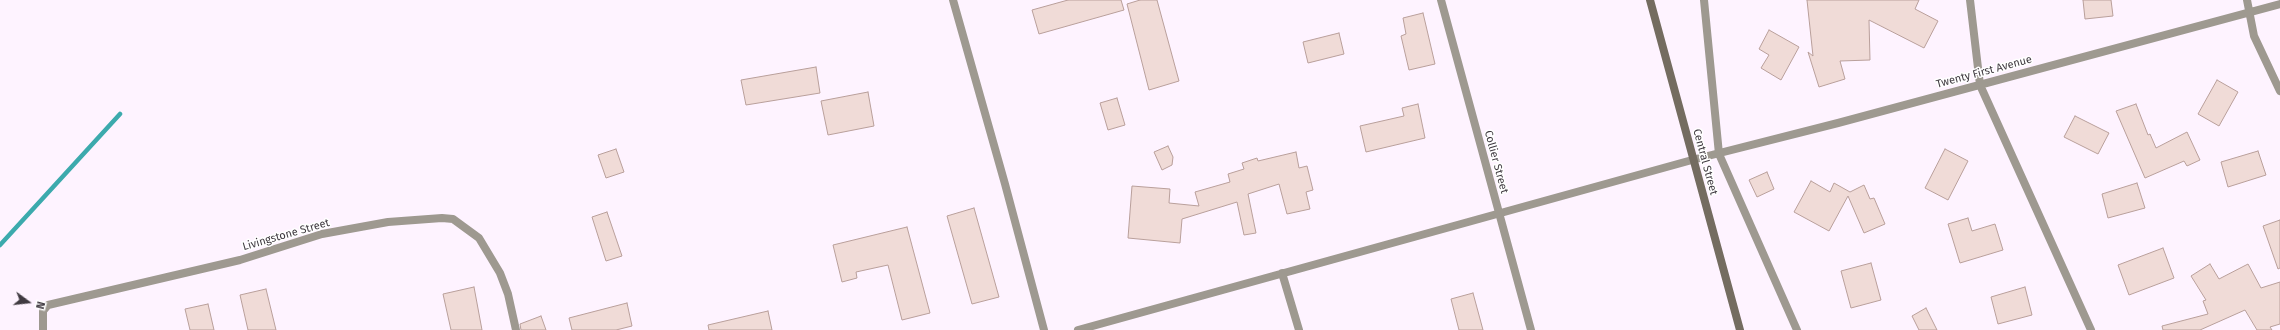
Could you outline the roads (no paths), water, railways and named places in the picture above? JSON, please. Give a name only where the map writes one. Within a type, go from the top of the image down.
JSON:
[{"type":"main road","name":"Central Street","points":[[1650,0],[1692,160],[1740,330]]},
{"type":"street","points":[[952,0],[1006,184],[1044,330]]},
{"type":"street","name":"Collier Street","points":[[1441,0],[1531,330]]},
{"type":"street","points":[[1704,0],[1719,154],[1797,330]]},
{"type":"street","points":[[1970,0],[1980,85],[2091,330]]},
{"type":"street","points":[[2247,0],[2248,12],[2254,36],[2280,91]]},
{"type":"street","name":"Twenty First Avenue","points":[[1078,330],[1282,273],[1499,215],[1692,160],[1980,85],[2280,4]]},
{"type":"street","name":"Livingstone Street","points":[[43,330],[43,311],[48,305],[233,262],[322,234],[388,222],[442,218],[454,219],[468,228],[479,238],[500,273],[508,294],[516,330]]},
{"type":"street","points":[[1282,273],[1299,330]]},
{"type":"waterway","points":[[0,245],[120,114]]}]
